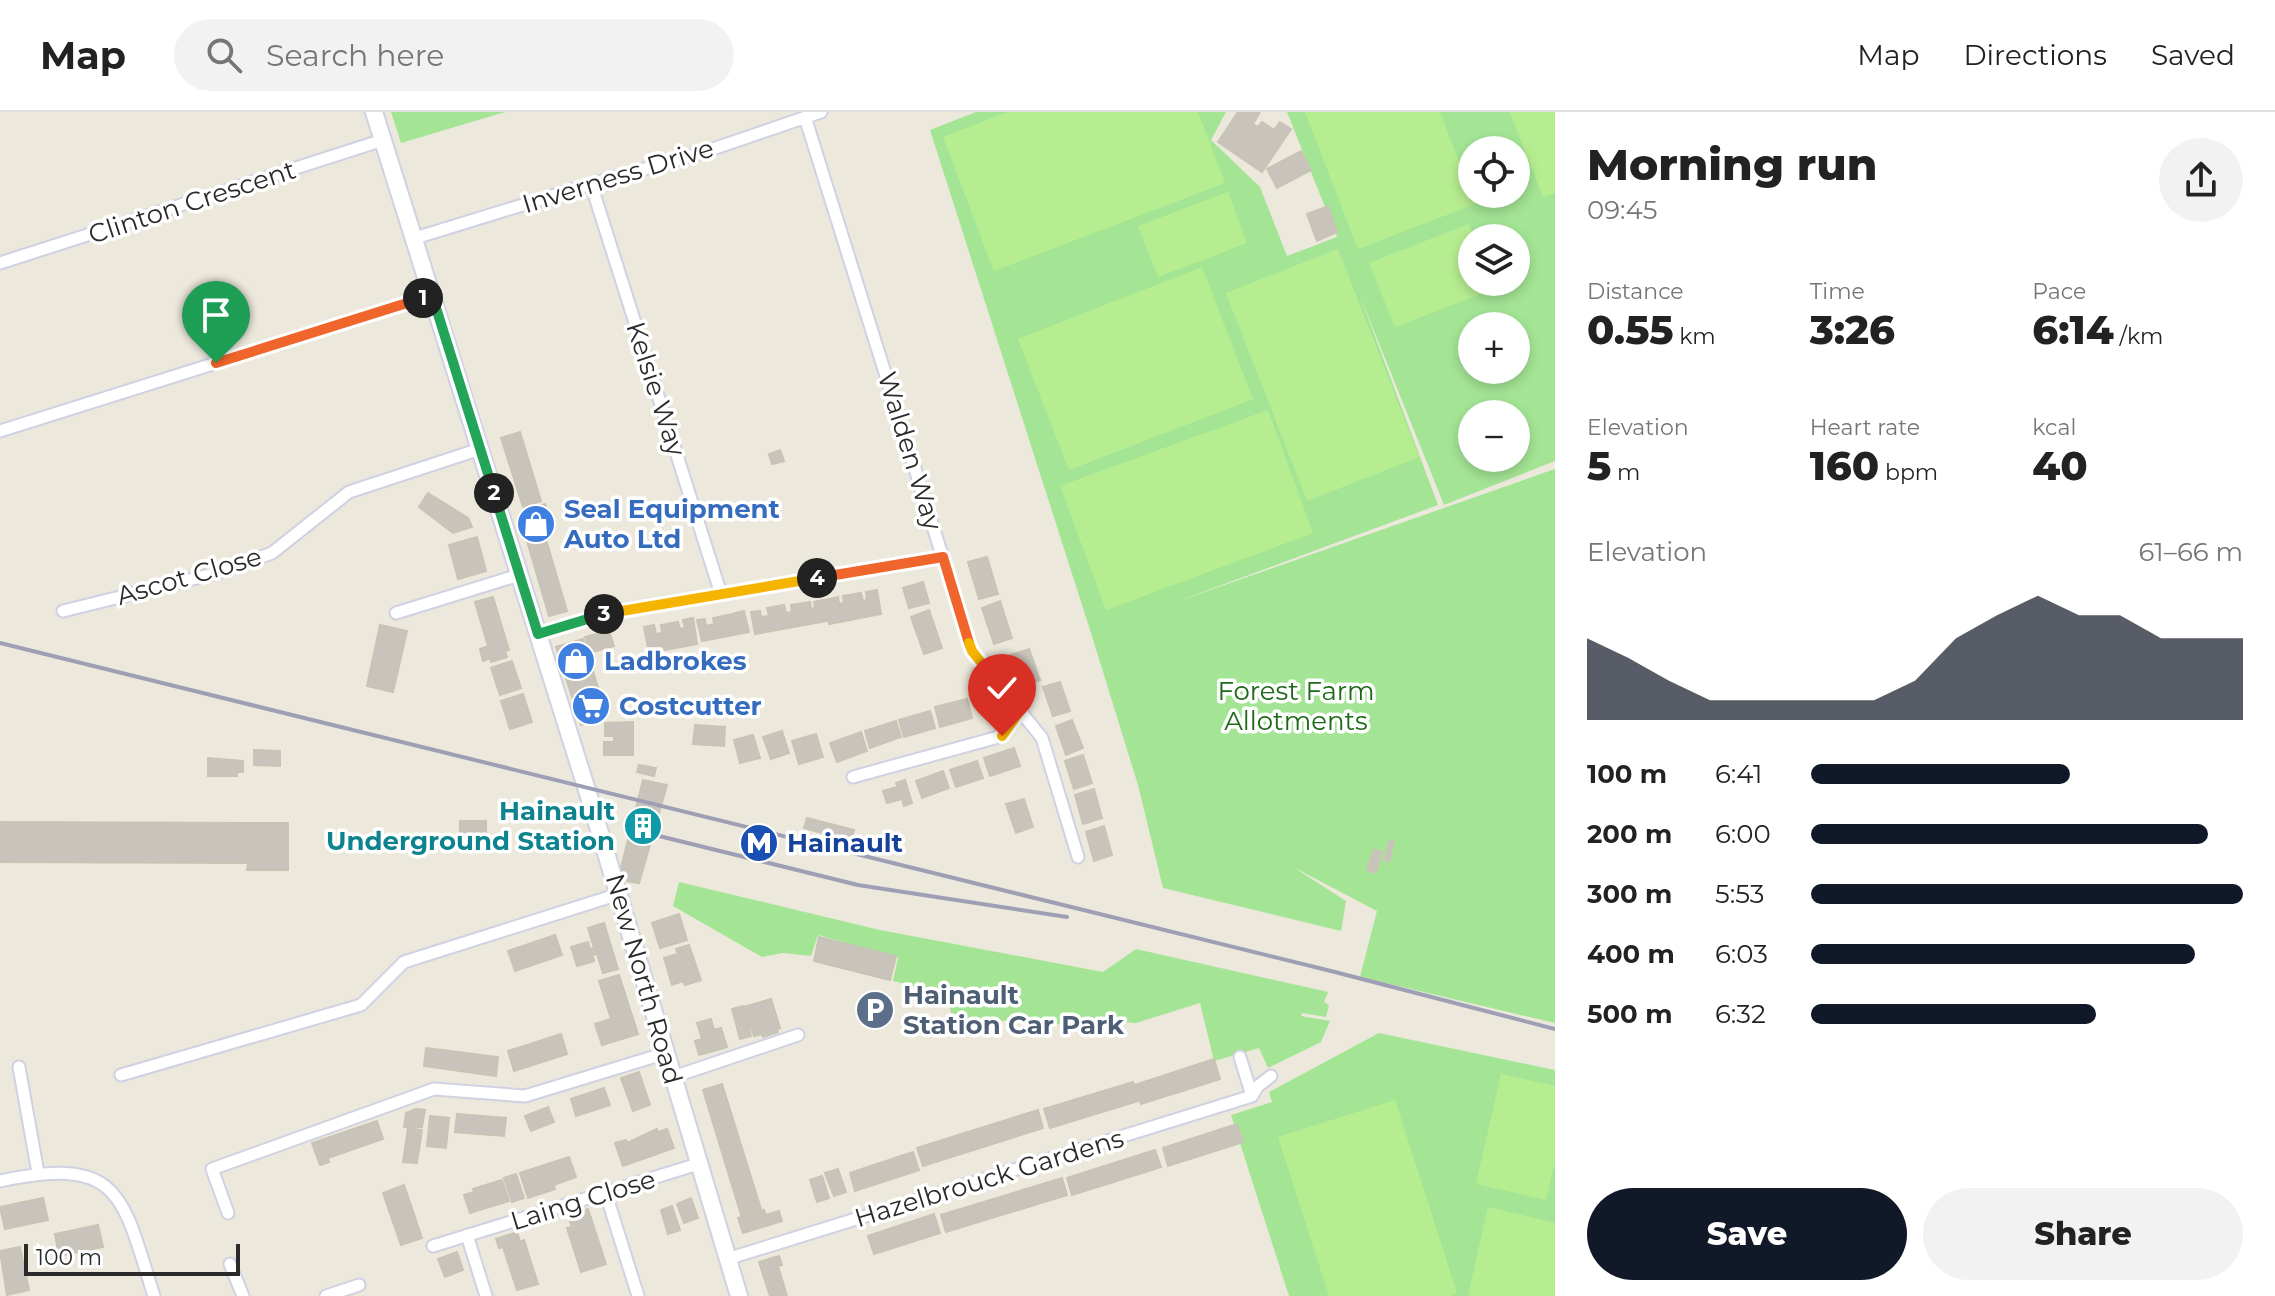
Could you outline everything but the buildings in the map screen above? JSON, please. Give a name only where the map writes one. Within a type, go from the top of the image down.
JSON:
[{"type":"street","name":"New North Road","points":[[374,112],[619,894],[739,1296]]},
{"type":"street","name":"Inverness Drive","points":[[415,238],[698,154],[821,112]]},
{"type":"street","name":"Walden Way","points":[[805,117],[972,651],[1042,738],[1078,857]]},
{"type":"street","name":"Clinton Crescent","points":[[0,263],[383,140]]},
{"type":"street","name":"Kelsie Way","points":[[591,184],[721,594]]},
{"type":"street","points":[[0,431],[432,295]]},
{"type":"street","name":"Ascot Close","points":[[63,611],[217,573],[272,553],[349,492],[480,449]]},
{"type":"street","points":[[538,634],[610,612],[943,557]]},
{"type":"street","points":[[396,613],[519,575]]},
{"type":"street","points":[[853,777],[1002,736],[1020,711]]},
{"type":"street","points":[[121,1075],[361,1005],[404,962],[619,894]]},
{"type":"street","points":[[673,1077],[798,1035]]},
{"type":"street","points":[[228,1213],[212,1169],[434,1089],[525,1096],[666,1053]]},
{"type":"street","points":[[1240,1057],[1252,1096]]},
{"type":"street","points":[[19,1067],[38,1173]]},
{"type":"street","name":"Hazelbrouck Gardens","points":[[727,1259],[1252,1096],[1258,1086],[1271,1076]]},
{"type":"street","name":"Laing Close","points":[[433,1246],[698,1164]]},
{"type":"street","points":[[0,1181],[38,1173],[77,1174],[93,1178],[117,1195],[131,1225],[154,1296]]},
{"type":"street","points":[[606,1194],[638,1296]]},
{"type":"street","points":[[467,1235],[486,1296]]},
{"type":"street","points":[[230,1264],[243,1296]]},
{"type":"street","points":[[326,1296],[359,1285]]},
{"type":"green space","points":[[391,112],[505,112],[401,143]]},
{"type":"green space","name":"Forest Farm Allotments","points":[[976,112],[1226,112],[1211,140],[1260,187],[1287,256],[1337,237],[1287,112],[1555,112],[1555,461],[1530,471],[1530,400],[1458,400],[1458,472],[1527,472],[1444,505],[1360,296],[1438,505],[1173,603],[1555,469],[1555,1023],[1360,977],[1377,911],[1293,867],[1346,901],[1341,931],[1163,888],[1138,785],[930,130]]},
{"type":"green space","points":[[1008,112],[1198,112],[1225,183],[994,271],[943,137]]},
{"type":"green space","points":[[1305,112],[1440,112],[1458,159],[1458,208],[1465,208],[1358,249]]},
{"type":"green space","points":[[1510,112],[1555,112],[1555,193],[1543,197],[1530,164],[1530,136],[1519,136]]},
{"type":"green space","points":[[1228,192],[1247,243],[1158,277],[1138,226]]},
{"type":"green space","points":[[1458,228],[1458,296],[1476,296],[1395,327],[1369,263]]},
{"type":"green space","points":[[1338,249],[1419,457],[1307,501],[1226,293]]},
{"type":"green space","points":[[1202,267],[1253,399],[1069,470],[1018,339]]},
{"type":"green space","points":[[1268,410],[1313,533],[1106,610],[1060,486]]},
{"type":"green space","points":[[679,882],[880,930],[1103,972],[1136,949],[1328,992],[1324,1002],[1329,1005],[1326,1017],[1302,1013],[1301,1016],[1330,1021],[1321,1042],[1268,1068],[1259,1048],[1214,1061],[1200,1003],[1136,1023],[1094,1020],[1066,1025],[1014,1020],[954,1025],[947,995],[893,981],[898,957],[818,935],[811,956],[783,953],[762,957],[673,906]]},
{"type":"green space","points":[[1379,1033],[1555,1070],[1555,1296],[1289,1296],[1231,1115],[1272,1102],[1269,1092]]},
{"type":"green space","points":[[1501,1074],[1555,1086],[1555,1161],[1546,1200],[1476,1184]]},
{"type":"green space","points":[[1395,1100],[1457,1293],[1449,1296],[1329,1296],[1278,1137]]},
{"type":"green space","points":[[1488,1207],[1555,1223],[1555,1296],[1468,1296]]},
{"type":"railway","points":[[0,643],[1555,1029]]},
{"type":"railway","points":[[647,833],[858,885],[1067,917]]},
{"type":"place","name":"Seal Equipment Auto Ltd","points":[[536,524]]},
{"type":"place","name":"Ladbrokes","points":[[576,661]]},
{"type":"place","name":"Costcutter","points":[[591,706]]},
{"type":"place","name":"Hainault Underground Station","points":[[643,826]]},
{"type":"place","name":"Hainault","points":[[759,843]]},
{"type":"place","name":"Hainault Station Car Park","points":[[875,1010]]},
{"type":"route","points":[[216,363],[432,295],[538,634],[610,612],[943,557],[972,651],[1020,711],[1002,736]]}]
